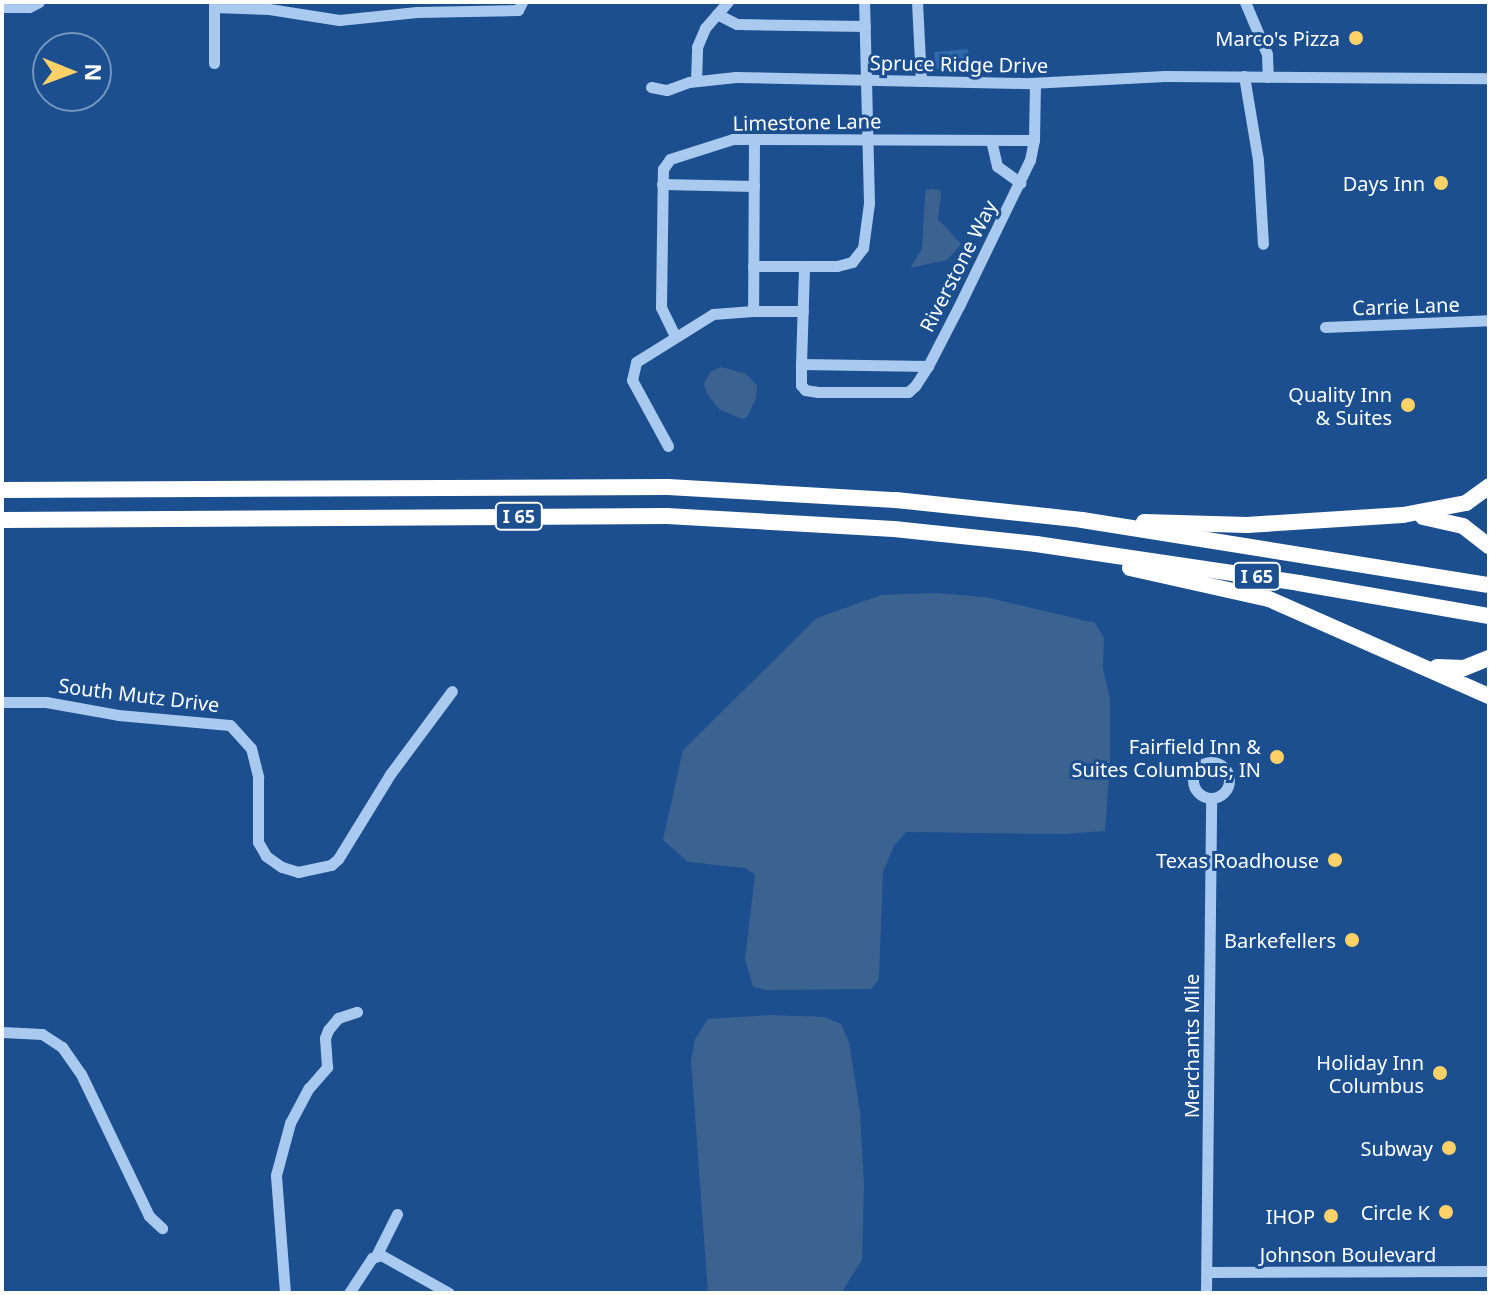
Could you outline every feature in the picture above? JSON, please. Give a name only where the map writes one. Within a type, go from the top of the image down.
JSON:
[{"type":"highway","points":[[1082,520],[1247,525],[1403,515],[1466,503],[1489,486]]},
{"type":"highway","name":"I 65","points":[[2,490],[668,487],[896,500],[1082,520],[1486,585]]},
{"type":"highway","points":[[1403,515],[1440,519],[1463,526],[1489,546]]},
{"type":"highway","name":"I 65","points":[[2,520],[667,516],[894,529],[1036,544],[1299,583],[1483,615]]},
{"type":"highway","points":[[1036,544],[1055,551],[1269,599],[1489,696]]},
{"type":"highway","points":[[1420,663],[1448,669],[1477,664],[1489,658]]},
{"type":"street","points":[[2,7],[29,7],[39,2]]},
{"type":"street","points":[[214,63],[214,4],[339,20],[417,12],[518,10],[522,2]]},
{"type":"street","points":[[696,81],[697,47],[705,28],[728,2]]},
{"type":"street","points":[[753,266],[837,266],[857,256],[866,236],[864,2]]},
{"type":"street","points":[[917,2],[921,81]]},
{"type":"street","points":[[1250,3],[1267,54],[1268,77]]},
{"type":"street","points":[[717,14],[737,24],[865,26]]},
{"type":"street","name":"Spruce Ridge Drive","points":[[651,87],[667,90],[696,81],[736,77],[1035,83],[1134,76],[1489,78]]},
{"type":"street","points":[[1244,76],[1258,160],[1263,244]]},
{"type":"street","name":"Riverstone Way","points":[[801,364],[801,385],[805,390],[908,392],[928,366],[1020,183],[1034,140],[1035,83]]},
{"type":"street","name":"Limestone Lane","points":[[662,184],[663,169],[670,159],[733,139],[1034,140]]},
{"type":"street","points":[[753,311],[754,139]]},
{"type":"street","name":"Riverstone Way","points":[[991,140],[997,166],[1020,183]]},
{"type":"street","points":[[675,336],[661,307],[662,184],[754,186]]},
{"type":"street","points":[[804,267],[801,364],[928,366]]},
{"type":"street","points":[[668,446],[632,380],[631,372],[641,356],[713,314],[803,311]]},
{"type":"street","name":"Carrie Lane","points":[[1325,327],[1489,320]]},
{"type":"street","name":"South Mutz Drive","points":[[2,702],[46,702],[118,715],[230,725],[251,748],[258,777],[258,842],[266,856],[282,867],[298,872],[331,865],[338,859],[391,773],[452,691]]},
{"type":"street","name":"Merchants Mile","points":[[1206,1293],[1211,799]]},
{"type":"street","points":[[285,1293],[276,1175],[290,1123],[309,1088],[327,1067],[328,1030],[338,1018],[357,1012]]},
{"type":"street","points":[[2,1032],[42,1034],[62,1047],[81,1074],[149,1216],[162,1228]]},
{"type":"street","points":[[349,1293],[376,1256],[397,1214]]},
{"type":"street","points":[[376,1256],[381,1255],[449,1293]]},
{"type":"street","name":"Johnson Boulevard","points":[[1207,1272],[1489,1271]]},
{"type":"shaded area","points":[[968,49],[970,67],[936,69],[934,52]]},
{"type":"shaded area","points":[[926,190],[940,190],[941,195],[938,219],[961,244],[947,260],[910,268],[922,249]]},
{"type":"shaded area","points":[[721,367],[746,374],[757,385],[756,399],[747,417],[742,419],[719,409],[707,394],[704,384],[710,372]]},
{"type":"shaded area","points":[[935,593],[985,597],[1095,623],[1104,638],[1103,669],[1110,699],[1110,763],[1105,831],[1063,834],[906,832],[894,846],[883,872],[879,979],[871,989],[767,990],[753,987],[745,959],[755,875],[745,868],[688,862],[663,840],[683,750],[817,618],[881,595]]},
{"type":"shaded area","points":[[770,1015],[824,1017],[841,1024],[849,1042],[860,1112],[864,1184],[862,1260],[841,1293],[708,1293],[691,1060],[695,1039],[708,1019]]},
{"type":"place","name":"Marco's Pizza","points":[[1356,38]]},
{"type":"place","name":"Days Inn","points":[[1441,183]]},
{"type":"place","name":"Quality Inn & Suites","points":[[1408,405]]},
{"type":"place","name":"Fairfield Inn & Suites Columbus, IN","points":[[1277,757]]},
{"type":"place","name":"Texas Roadhouse","points":[[1335,860]]},
{"type":"place","name":"Barkefellers","points":[[1352,940]]},
{"type":"place","name":"Holiday Inn Columbus","points":[[1440,1073]]},
{"type":"place","name":"Subway","points":[[1449,1148]]},
{"type":"place","name":"Circle K","points":[[1446,1212]]},
{"type":"place","name":"IHOP","points":[[1331,1216]]}]
